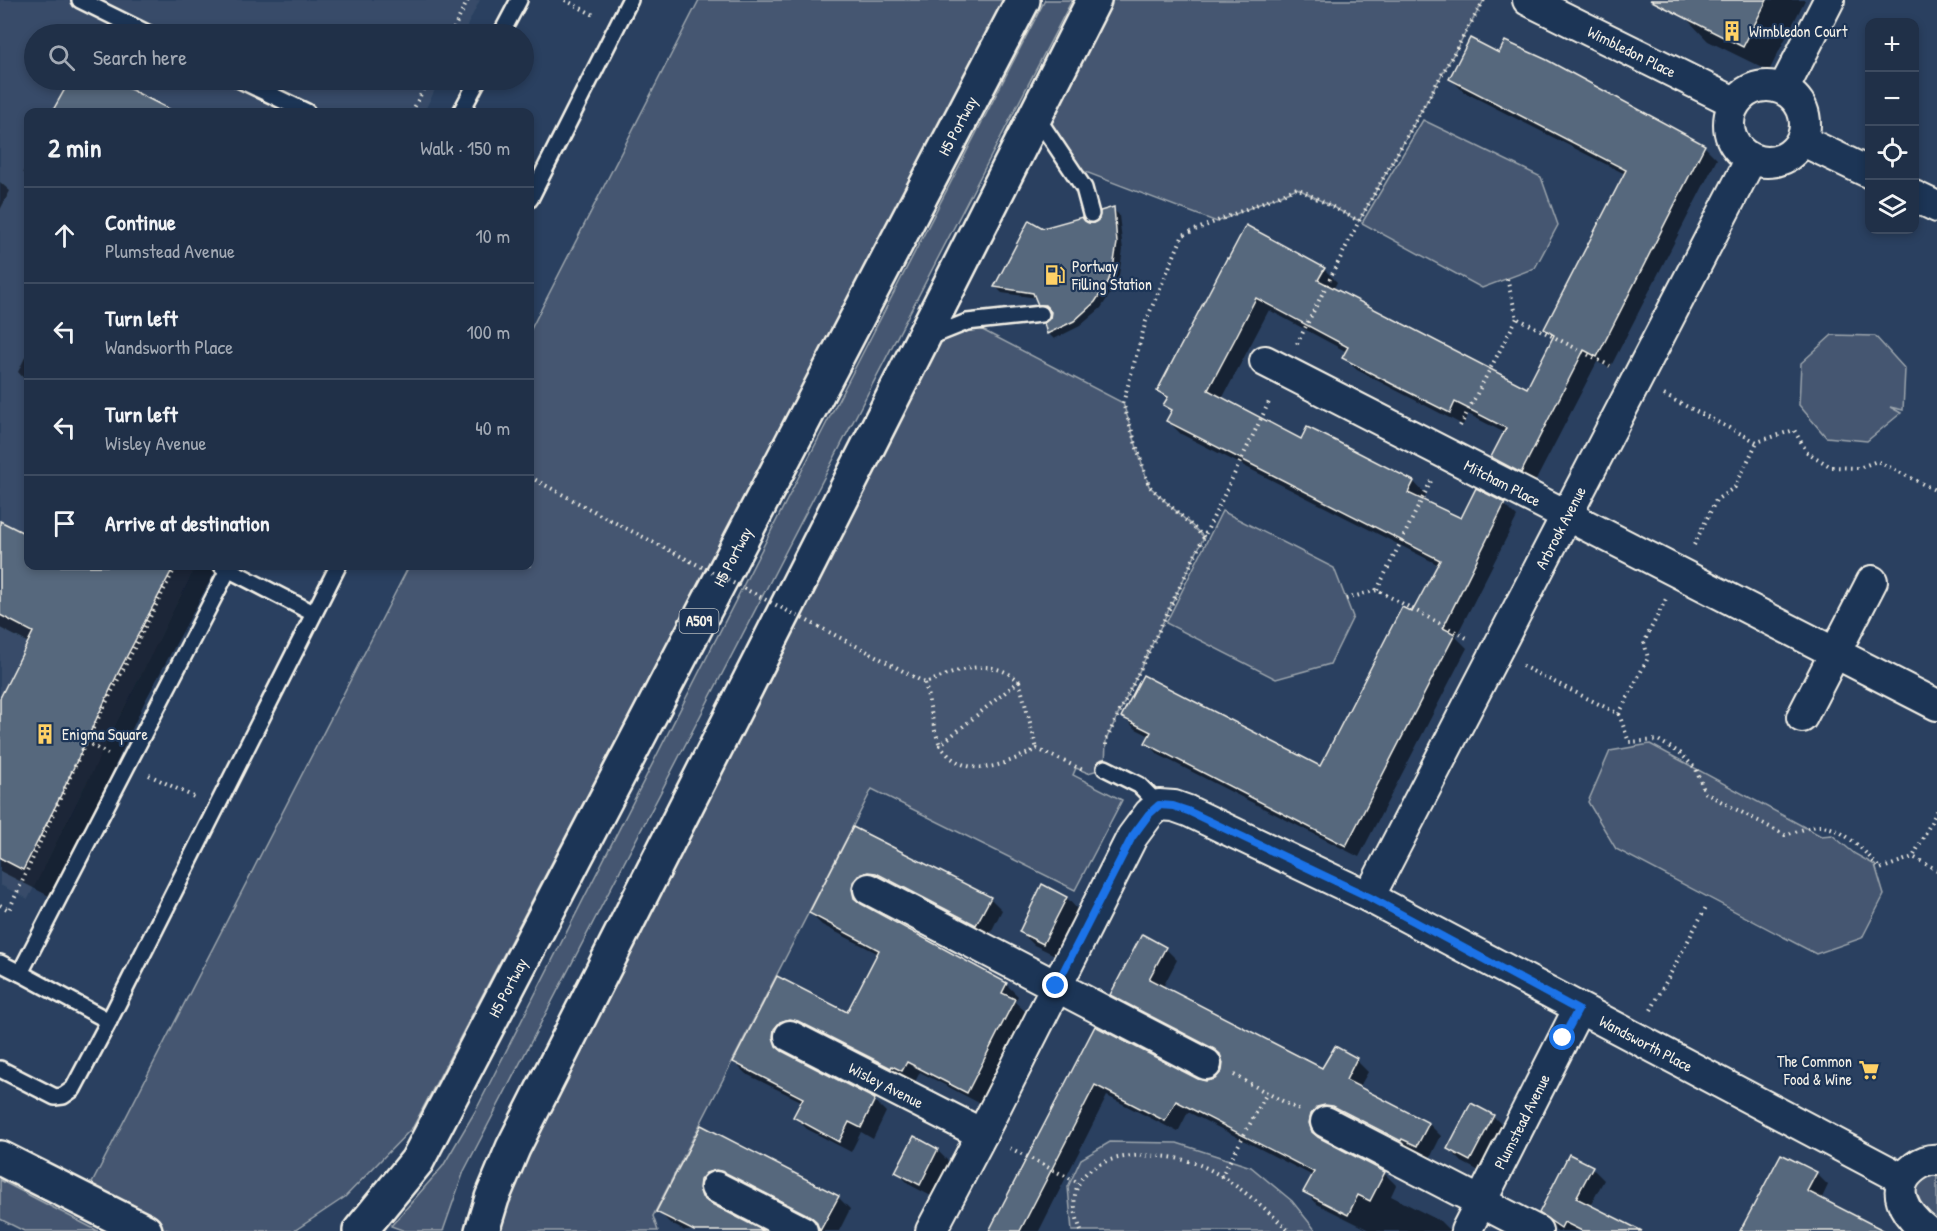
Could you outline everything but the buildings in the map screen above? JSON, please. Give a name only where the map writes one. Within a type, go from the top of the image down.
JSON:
[{"type":"main road","name":"H5 Portway","points":[[360,1231],[417,1161],[1023,0]]},
{"type":"main road","points":[[482,1231],[492,1198],[513,1148],[1094,0]]},
{"type":"main road","points":[[0,1158],[145,1231]]},
{"type":"street","name":"Wimbledon Place","points":[[1528,0],[1734,102]]},
{"type":"street","points":[[1784,88],[1829,0]]},
{"type":"street","points":[[1770,85],[1784,88],[1803,108],[1806,122],[1803,141],[1788,156],[1776,161],[1764,162],[1751,159],[1738,149],[1730,135],[1728,118],[1734,102],[1756,86],[1770,85]]},
{"type":"street","points":[[1803,141],[1865,171]]},
{"type":"street","name":"Arbrook Avenue","points":[[1369,897],[1751,159]]},
{"type":"street","points":[[1919,198],[1937,207]]},
{"type":"street","name":"Mitcham Place","points":[[1265,361],[1567,513],[1937,705]]},
{"type":"street","points":[[1802,717],[1872,581]]},
{"type":"street","points":[[931,1231],[1132,837],[1149,814],[1159,805]]},
{"type":"street","name":"Wandsworth Place","points":[[1159,805],[1173,806],[1188,811],[1369,897],[1578,1010],[1903,1179]]},
{"type":"street","points":[[869,889],[1206,1064]]},
{"type":"street","name":"Plumstead Avenue","points":[[1466,1231],[1578,1010]]},
{"type":"street","name":"Wisley Avenue","points":[[790,1036],[982,1134]]},
{"type":"street","points":[[1326,1122],[1537,1231]]},
{"type":"street","points":[[1917,1229],[1902,1200],[1903,1179],[1922,1162],[1937,1160]]},
{"type":"street","points":[[716,1187],[802,1231]]},
{"type":"lane","points":[[80,0],[129,24]]},
{"type":"lane","points":[[506,24],[519,0]]},
{"type":"lane","points":[[534,191],[630,0]]},
{"type":"lane","points":[[261,90],[299,108]]},
{"type":"lane","points":[[463,108],[473,90]]},
{"type":"lane","points":[[1036,116],[1084,188],[1091,214]]},
{"type":"lane","points":[[922,340],[967,322],[1041,314]]},
{"type":"lane","points":[[20,973],[128,765],[225,570]]},
{"type":"lane","points":[[234,570],[314,613]]},
{"type":"lane","points":[[0,1069],[55,1097],[63,1096],[73,1089],[336,570]]},
{"type":"lane","points":[[1105,768],[1139,785],[1159,805]]},
{"type":"lane","points":[[0,963],[109,1021]]},
{"type":"path","points":[[456,24],[468,0]]},
{"type":"path","points":[[565,0],[616,27]]},
{"type":"path","points":[[414,108],[423,90]]},
{"type":"path","points":[[1204,537],[1149,486],[1123,404],[1146,321],[1183,235],[1296,188],[1359,221]]},
{"type":"path","points":[[1619,714],[1648,658],[1644,642],[1716,500],[1735,487],[1756,442],[1794,430],[1807,452],[1831,467],[1859,468],[1877,461],[1937,490]]},
{"type":"path","points":[[534,479],[925,683],[963,669],[981,666],[997,668],[1019,681],[1037,749]]},
{"type":"path","points":[[0,905],[9,910],[86,742],[174,570]]},
{"type":"path","points":[[1346,599],[1377,590],[1496,653],[1619,714],[1629,742],[1658,740],[1680,753],[1696,769],[1705,793],[1785,835],[1820,826],[1835,831],[1843,834],[1865,851],[1880,869],[1913,857],[1937,811]]},
{"type":"path","points":[[940,745],[1019,681]]},
{"type":"path","points":[[925,683],[934,731],[940,745],[953,759],[978,768],[999,766],[1037,749],[1089,773],[1105,768]]},
{"type":"path","points":[[128,765],[216,808]]},
{"type":"path","points":[[1913,857],[1937,870]]},
{"type":"path","points":[[1635,1038],[1706,907]]},
{"type":"path","points":[[1206,1064],[1218,1066],[1326,1122]]},
{"type":"path","points":[[1221,1177],[1267,1093]]},
{"type":"path","points":[[982,1134],[1079,1184]]},
{"type":"path","points":[[1081,1231],[1074,1198],[1079,1184],[1087,1173],[1103,1163],[1151,1155],[1182,1159],[1202,1166],[1269,1212],[1289,1231]]},
{"type":"shaded area","points":[[0,0],[480,0],[468,24],[24,24],[24,90],[435,90],[426,108],[24,108],[24,570],[194,570],[28,899],[0,885]]},
{"type":"shaded area","points":[[699,0],[1005,0],[413,1127],[345,1197],[294,1231],[172,1231],[160,1228],[88,1191],[407,570],[534,570],[534,323]]},
{"type":"shaded area","points":[[1045,0],[1072,0],[464,1171],[443,1231],[405,1231],[391,1226],[443,1166],[476,1110]]},
{"type":"shaded area","points":[[1094,0],[1484,0],[1359,221],[1297,188],[1217,222],[1067,165],[1036,116]]},
{"type":"shaded area","points":[[1423,120],[1541,177],[1558,225],[1535,268],[1482,288],[1362,223]]},
{"type":"shaded area","points":[[967,322],[1123,403],[1149,486],[1204,537],[1106,740],[1105,768],[1088,773],[1076,768],[1073,775],[1122,800],[1075,890],[872,789],[653,1216],[658,1231],[482,1231],[922,340]]},
{"type":"shaded area","points":[[1832,335],[1875,336],[1905,369],[1903,410],[1890,407],[1901,413],[1867,441],[1826,437],[1799,405],[1801,363]]},
{"type":"shaded area","points":[[1222,511],[1334,568],[1353,617],[1330,664],[1276,679],[1166,623]]},
{"type":"shaded area","points":[[1650,744],[1821,836],[1832,835],[1855,854],[1875,865],[1884,895],[1862,938],[1816,954],[1616,849],[1588,802],[1610,751]]},
{"type":"shaded area","points":[[1110,1142],[1177,1143],[1251,1167],[1292,1201],[1316,1231],[1072,1231],[1068,1187],[1081,1159]]},
{"type":"shaded area","points":[[1937,1153],[1937,1223],[1919,1208],[1914,1188]]},
{"type":"shaded area","points":[[0,1180],[98,1231],[24,1231],[0,1219]]},
{"type":"place","name":"Wimbledon Court","points":[[1732,31]]},
{"type":"place","name":"Portway Filling Station","points":[[1055,275]]},
{"type":"place","name":"Enigma Square","points":[[45,734]]},
{"type":"place","name":"The Common Food & Wine","points":[[1869,1070]]},
{"type":"route","points":[[1056,986],[1132,837],[1149,814],[1159,805],[1173,806],[1369,897],[1578,1010],[1563,1038]]}]
